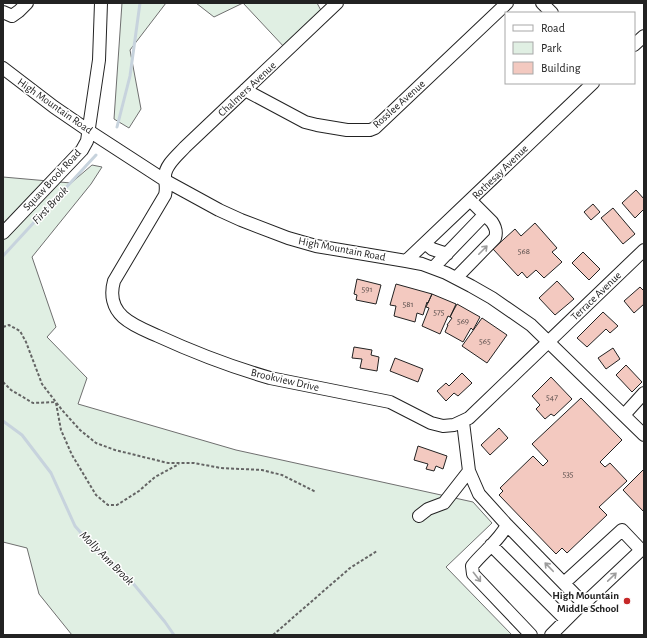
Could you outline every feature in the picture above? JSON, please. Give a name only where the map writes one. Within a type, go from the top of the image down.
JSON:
[{"type":"street","name":"Squaw Brook Road","points":[[3,233],[82,150],[87,141],[99,60],[101,3]]},
{"type":"street","name":"Chalmers Avenue","points":[[166,181],[166,169],[185,147],[337,3]]},
{"type":"street","name":"Rosslee Avenue","points":[[245,90],[305,122],[347,130],[370,130],[375,128],[507,3]]},
{"type":"street","points":[[542,3],[551,12]]},
{"type":"street","points":[[3,12],[12,16],[23,7]]},
{"type":"street","points":[[635,44],[644,36]]},
{"type":"street","name":"High Mountain Road","points":[[3,68],[54,107],[89,131],[166,181],[219,210],[288,238],[316,246],[406,261],[433,268],[456,278],[487,295],[531,325],[644,435]]},
{"type":"street","name":"Rothesay Avenue","points":[[406,261],[592,84]]},
{"type":"street","name":"Brookview Drive","points":[[166,181],[167,188],[165,195],[114,281],[112,296],[114,304],[118,312],[124,318],[136,326],[186,349],[253,373],[270,378],[390,402],[431,424],[448,426],[463,422]]},
{"type":"street","points":[[456,278],[495,238],[495,226],[470,200]]},
{"type":"street","points":[[433,268],[484,214]]},
{"type":"street","points":[[425,243],[432,249],[447,254]]},
{"type":"street","name":"Terrace Avenue","points":[[548,342],[644,250]]},
{"type":"street","points":[[548,342],[463,422],[469,471],[480,494],[584,603]]},
{"type":"street","points":[[624,415],[643,395]]},
{"type":"street","points":[[419,516],[428,509],[444,503],[469,471]]},
{"type":"street","points":[[508,525],[503,533],[472,566],[473,574],[531,635]]},
{"type":"street","points":[[551,635],[641,550],[622,530],[564,583]]},
{"type":"street","points":[[491,545],[566,620]]},
{"type":"path","points":[[3,327],[9,325],[20,331],[26,342],[42,384],[80,430],[96,443],[114,450],[168,463],[194,463],[221,468],[262,470],[282,475],[316,492]]},
{"type":"path","points":[[3,382],[11,390],[33,403],[56,402]]},
{"type":"path","points":[[56,402],[61,430],[72,455],[96,495],[108,505],[117,505],[155,477],[180,463]]},
{"type":"path","points":[[273,635],[350,568],[377,551]]},
{"type":"green space","points":[[122,3],[166,3],[130,50],[141,109],[129,128],[114,119]]},
{"type":"green space","points":[[196,3],[243,3],[214,17]]},
{"type":"green space","points":[[243,3],[317,3],[324,16],[286,49]]},
{"type":"green space","points":[[92,165],[102,167],[91,184],[32,257],[56,327],[47,337],[87,378],[78,404],[236,450],[473,502],[492,523],[446,567],[512,635],[72,635],[39,594],[27,548],[3,542],[3,177],[71,183]]},
{"type":"building","points":[[636,190],[644,199],[644,209],[635,218],[622,203]]},
{"type":"building","points":[[593,204],[600,212],[591,220],[584,212]]},
{"type":"building","points":[[613,208],[635,234],[623,244],[601,218]]},
{"type":"building","points":[[535,223],[557,248],[552,252],[562,262],[544,278],[536,270],[527,278],[522,272],[518,276],[493,249],[515,229],[521,236]]},
{"type":"building","points":[[583,252],[600,269],[589,280],[572,263]]},
{"type":"building","points":[[357,279],[381,285],[376,304],[356,300],[357,295],[354,294]]},
{"type":"building","points":[[557,281],[574,299],[555,315],[539,298]]},
{"type":"building","points":[[396,284],[432,294],[428,303],[427,302],[423,315],[417,313],[415,322],[394,316],[396,306],[390,305]]},
{"type":"building","points":[[640,287],[644,291],[644,304],[634,313],[624,301]]},
{"type":"building","points":[[432,294],[456,304],[450,317],[448,316],[440,334],[422,326],[429,308],[426,307]]},
{"type":"building","points":[[457,304],[480,317],[473,330],[471,328],[463,342],[445,332],[447,325],[452,318],[450,317]]},
{"type":"building","points":[[603,312],[618,326],[610,333],[606,329],[587,347],[577,338]]},
{"type":"building","points":[[482,318],[507,335],[487,363],[462,346]]},
{"type":"building","points":[[354,347],[372,350],[371,355],[379,357],[377,371],[360,368],[362,359],[352,358]]},
{"type":"building","points":[[613,348],[620,359],[606,369],[598,358]]},
{"type":"building","points":[[395,358],[423,369],[418,382],[390,371]]},
{"type":"building","points":[[626,365],[642,382],[632,392],[616,375]]},
{"type":"building","points":[[462,373],[472,383],[458,396],[454,393],[446,401],[437,391],[446,383],[449,386]]},
{"type":"building","points":[[551,377],[572,399],[554,416],[551,414],[545,419],[536,409],[540,405],[532,396]]},
{"type":"building","points":[[581,398],[622,440],[600,462],[605,467],[610,463],[627,481],[599,507],[607,515],[567,553],[562,548],[556,554],[499,495],[503,491],[500,488],[533,456],[543,466],[548,461],[532,444]]},
{"type":"building","points":[[499,428],[508,438],[490,455],[481,445]]},
{"type":"building","points":[[418,446],[447,456],[443,469],[436,466],[434,471],[426,469],[428,464],[414,460]]},
{"type":"building","points":[[644,469],[644,512],[623,490]]},
{"type":"waterway","name":"First Brook","points":[[117,127],[130,76],[140,3]]},
{"type":"waterway","name":"First Brook","points":[[3,256],[96,155]]},
{"type":"waterway","name":"Molly Ann Brook","points":[[3,421],[22,435],[51,473],[75,526],[95,549],[127,576],[174,635]]},
{"type":"place","name":"High Mountain Middle School","points":[[627,601]]}]
